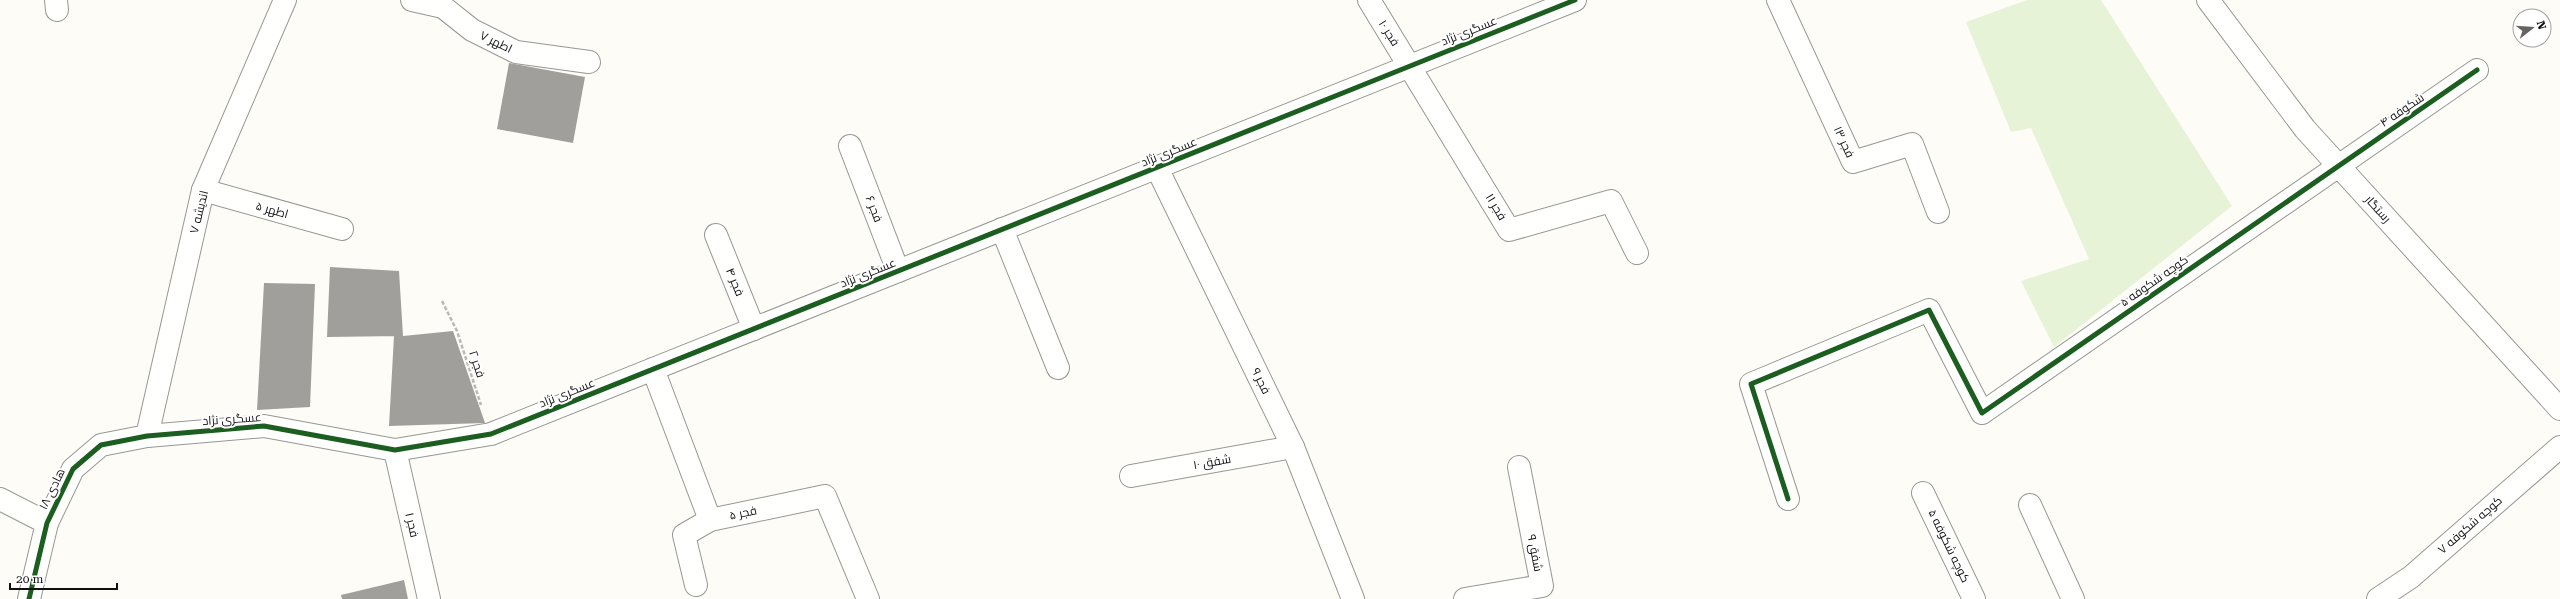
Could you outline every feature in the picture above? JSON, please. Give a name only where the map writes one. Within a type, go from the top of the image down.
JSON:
[{"type":"street","name":"اندیشه ۷","points":[[147,436],[203,190],[285,0]]},
{"type":"street","name":"اطهر ۷","points":[[412,0],[443,7],[472,30],[516,52],[589,62]]},
{"type":"street","name":"فجر ۱۰","points":[[1369,0],[1410,66]]},
{"type":"street","name":"عسگری نژاد","points":[[147,436],[264,426],[395,450],[491,434],[1575,0]]},
{"type":"street","name":"فجر ۱۳","points":[[1778,0],[1853,162],[1912,144],[1938,212]]},
{"type":"street","name":"رستگار","points":[[2208,0],[2305,129],[2560,409]]},
{"type":"street","name":"فجر ۱۱","points":[[1410,66],[1509,230],[1611,202],[1637,253]]},
{"type":"street","name":"شکوفه ۴","points":[[2338,166],[2477,70]]},
{"type":"street","name":"فجر ۶","points":[[850,146],[898,271]]},
{"type":"street","name":"کوچه شکوفه ۵","points":[[1788,499],[1751,384],[1929,310],[1982,413],[2338,166]]},
{"type":"street","name":"فجر ۹","points":[[1157,168],[1293,447],[1354,599]]},
{"type":"street","name":"اطهر ۵","points":[[203,190],[342,229]]},
{"type":"street","points":[[1002,229],[1058,368]]},
{"type":"street","name":"فجر ۴","points":[[716,235],[754,329]]},
{"type":"street","points":[[653,369],[710,520],[684,535],[696,585]]},
{"type":"street","name":"هادی ۱۸","points":[[29,599],[47,523],[73,469],[102,445],[147,436]]},
{"type":"street","name":"شفق ۱۰","points":[[1131,476],[1293,447]]},
{"type":"street","name":"کوچه شکوفه ۷","points":[[2378,599],[2411,577],[2560,447]]},
{"type":"street","name":"فجر ۱","points":[[395,450],[429,599]]},
{"type":"street","name":"شفق ۹","points":[[1464,599],[1542,586],[1519,467]]},
{"type":"street","name":"کوچه شکوفه ۵","points":[[1923,493],[1974,599]]},
{"type":"street","name":"فجر ۵","points":[[710,520],[825,496],[868,599]]},
{"type":"street","points":[[0,499],[47,523]]},
{"type":"street","points":[[2030,505],[2073,599]]},
{"type":"green space","points":[[2027,0],[2101,0],[2232,206],[2054,347],[2021,281],[2089,259],[2031,128],[2011,132],[1966,22]]},
{"type":"building","points":[[509,63],[585,77],[573,143],[497,129]]},
{"type":"building","points":[[330,267],[399,271],[403,336],[453,331],[485,423],[389,426],[394,336],[327,337]]},
{"type":"building","points":[[264,283],[315,284],[310,407],[257,410]]},
{"type":"building","points":[[404,580],[408,599],[342,599],[341,595]]},
{"type":"cycle path","points":[[29,599],[47,523],[73,469],[101,445],[147,436],[264,426],[395,450],[491,434],[1575,0]]},
{"type":"cycle path","points":[[1788,499],[1751,384],[1929,310],[1982,413],[2477,70]]}]
